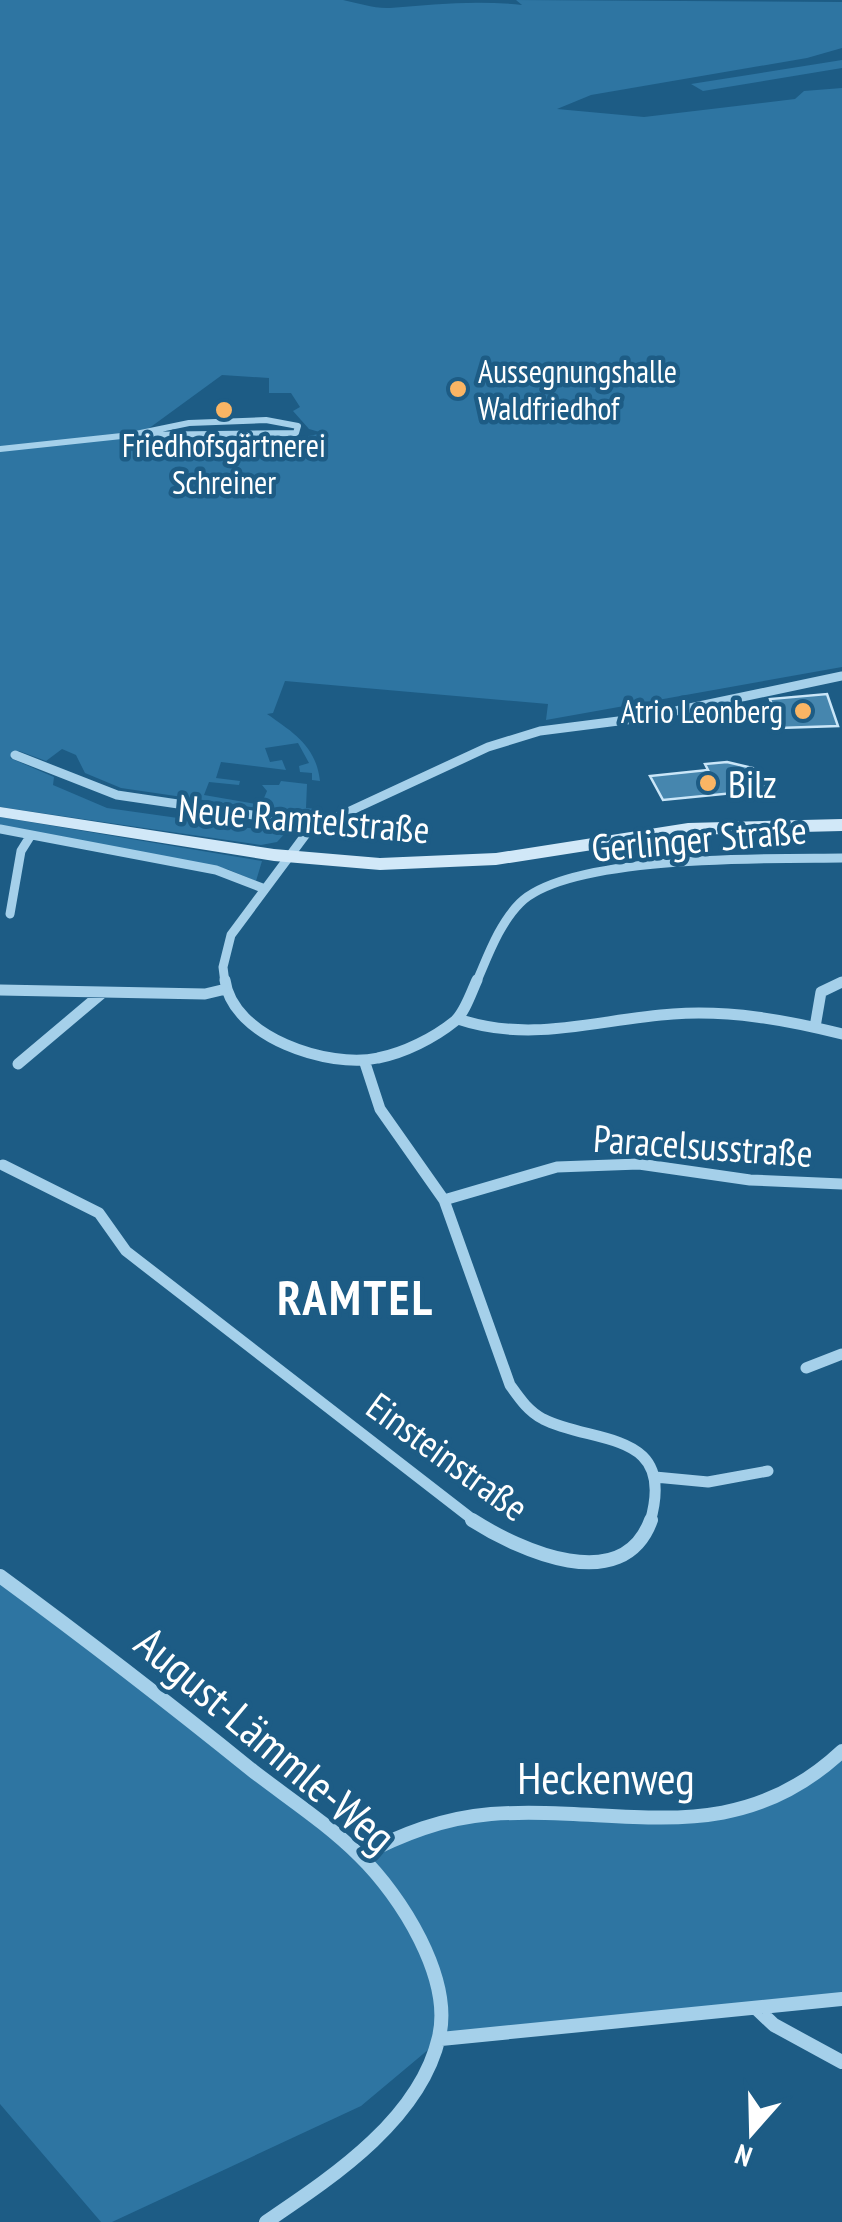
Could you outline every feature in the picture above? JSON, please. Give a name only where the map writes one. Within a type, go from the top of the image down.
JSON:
[{"type":"main road","name":"Neue Ramtelstraße","points":[[0,812],[292,857],[380,864],[454,863],[688,830],[842,825]]},
{"type":"street","points":[[0,449],[131,434],[280,435],[296,432],[298,426],[282,421],[167,424],[131,434]]},
{"type":"street","points":[[842,676],[642,718],[540,731],[488,747],[309,830],[227,945],[223,967],[226,990],[245,1018],[275,1042],[307,1052],[364,1060],[415,1046],[458,1019],[490,1032],[543,1035],[646,1017],[762,1014],[842,1034]]},
{"type":"street","points":[[15,755],[117,795],[293,821],[309,830]]},
{"type":"street","points":[[0,829],[216,870],[266,888]]},
{"type":"street","points":[[10,914],[20,851],[31,835]]},
{"type":"street","name":"Gerlinger Straße","points":[[458,1019],[505,922],[523,900],[563,882],[591,874],[686,861],[842,858]]},
{"type":"street","points":[[816,1027],[821,992],[842,982]]},
{"type":"street","points":[[0,990],[205,994],[226,990]]},
{"type":"street","points":[[18,1064],[102,994]]},
{"type":"street","points":[[364,1060],[380,1110],[444,1200],[510,1385],[528,1409],[552,1423],[625,1442],[642,1456],[655,1477],[708,1482],[768,1471]]},
{"type":"street","name":"Paracelsusstraße","points":[[444,1200],[557,1167],[640,1164],[750,1180],[842,1184]]},
{"type":"street","name":"Einsteinstraße","points":[[3,1165],[99,1213],[126,1251],[338,1414],[377,1449],[479,1524],[536,1553],[576,1563],[607,1561],[629,1554],[644,1540],[654,1510],[655,1477]]},
{"type":"street","points":[[806,1368],[842,1354]]},
{"type":"street","name":"August-Lämmle-Weg","points":[[0,1576],[128,1671],[360,1856],[390,1892],[414,1932],[436,1982],[442,2002],[440,2039]]},
{"type":"street","name":"Heckenweg","points":[[360,1856],[390,1836],[452,1820],[525,1810],[716,1816],[773,1801],[816,1778],[842,1751]]},
{"type":"street","points":[[266,2222],[359,2154],[402,2108],[440,2039],[842,1998]]},
{"type":"street","points":[[757,2009],[774,2025],[842,2062]]},
{"type":"shaded area","points":[[0,0],[343,0],[384,8],[472,3],[522,5],[516,0],[842,2],[842,48],[807,58],[591,95],[557,109],[644,117],[795,99],[804,91],[842,88],[842,667],[546,720],[548,704],[285,681],[273,713],[267,714],[309,749],[320,781],[312,780],[312,773],[300,772],[299,766],[309,763],[298,743],[265,748],[270,762],[282,760],[286,770],[221,762],[216,778],[240,781],[239,785],[209,782],[204,795],[261,805],[267,791],[262,785],[279,785],[281,781],[307,784],[306,808],[317,809],[312,816],[121,788],[85,773],[76,755],[62,749],[46,761],[19,751],[10,758],[54,777],[53,785],[107,808],[270,831],[275,823],[290,828],[277,842],[261,845],[0,807]],"holes":[[[222,375],[269,378],[269,393],[291,393],[300,407],[293,411],[309,429],[323,433],[295,439],[226,441],[137,437]]]},
{"type":"shaded area","points":[[842,60],[842,68],[703,91],[691,84]]},
{"type":"shaded area","points":[[0,817],[262,861],[256,881],[227,869],[0,826]]},
{"type":"shaded area","points":[[0,1576],[360,1856],[452,1820],[716,1816],[816,1778],[842,1746],[842,1999],[441,2039],[361,2106],[112,2222],[101,2222],[0,2104]]},
{"type":"building","name":"Atrio Leonberg","points":[[827,694],[838,726],[779,728],[770,699]]},
{"type":"building","name":"Bilz","points":[[727,762],[757,769],[765,790],[663,800],[650,776],[708,770],[705,764]]},
{"type":"place","name":"Aussegnungshalle Waldfriedhof","points":[[458,389]]},
{"type":"place","name":"Friedhofsgärtnerei Schreiner","points":[[224,410]]},
{"type":"place","name":"Atrio Leonberg","points":[[803,711]]},
{"type":"place","name":"Bilz","points":[[708,783]]},
{"type":"district","name":"RAMTEL","points":[[356,1297]]}]
